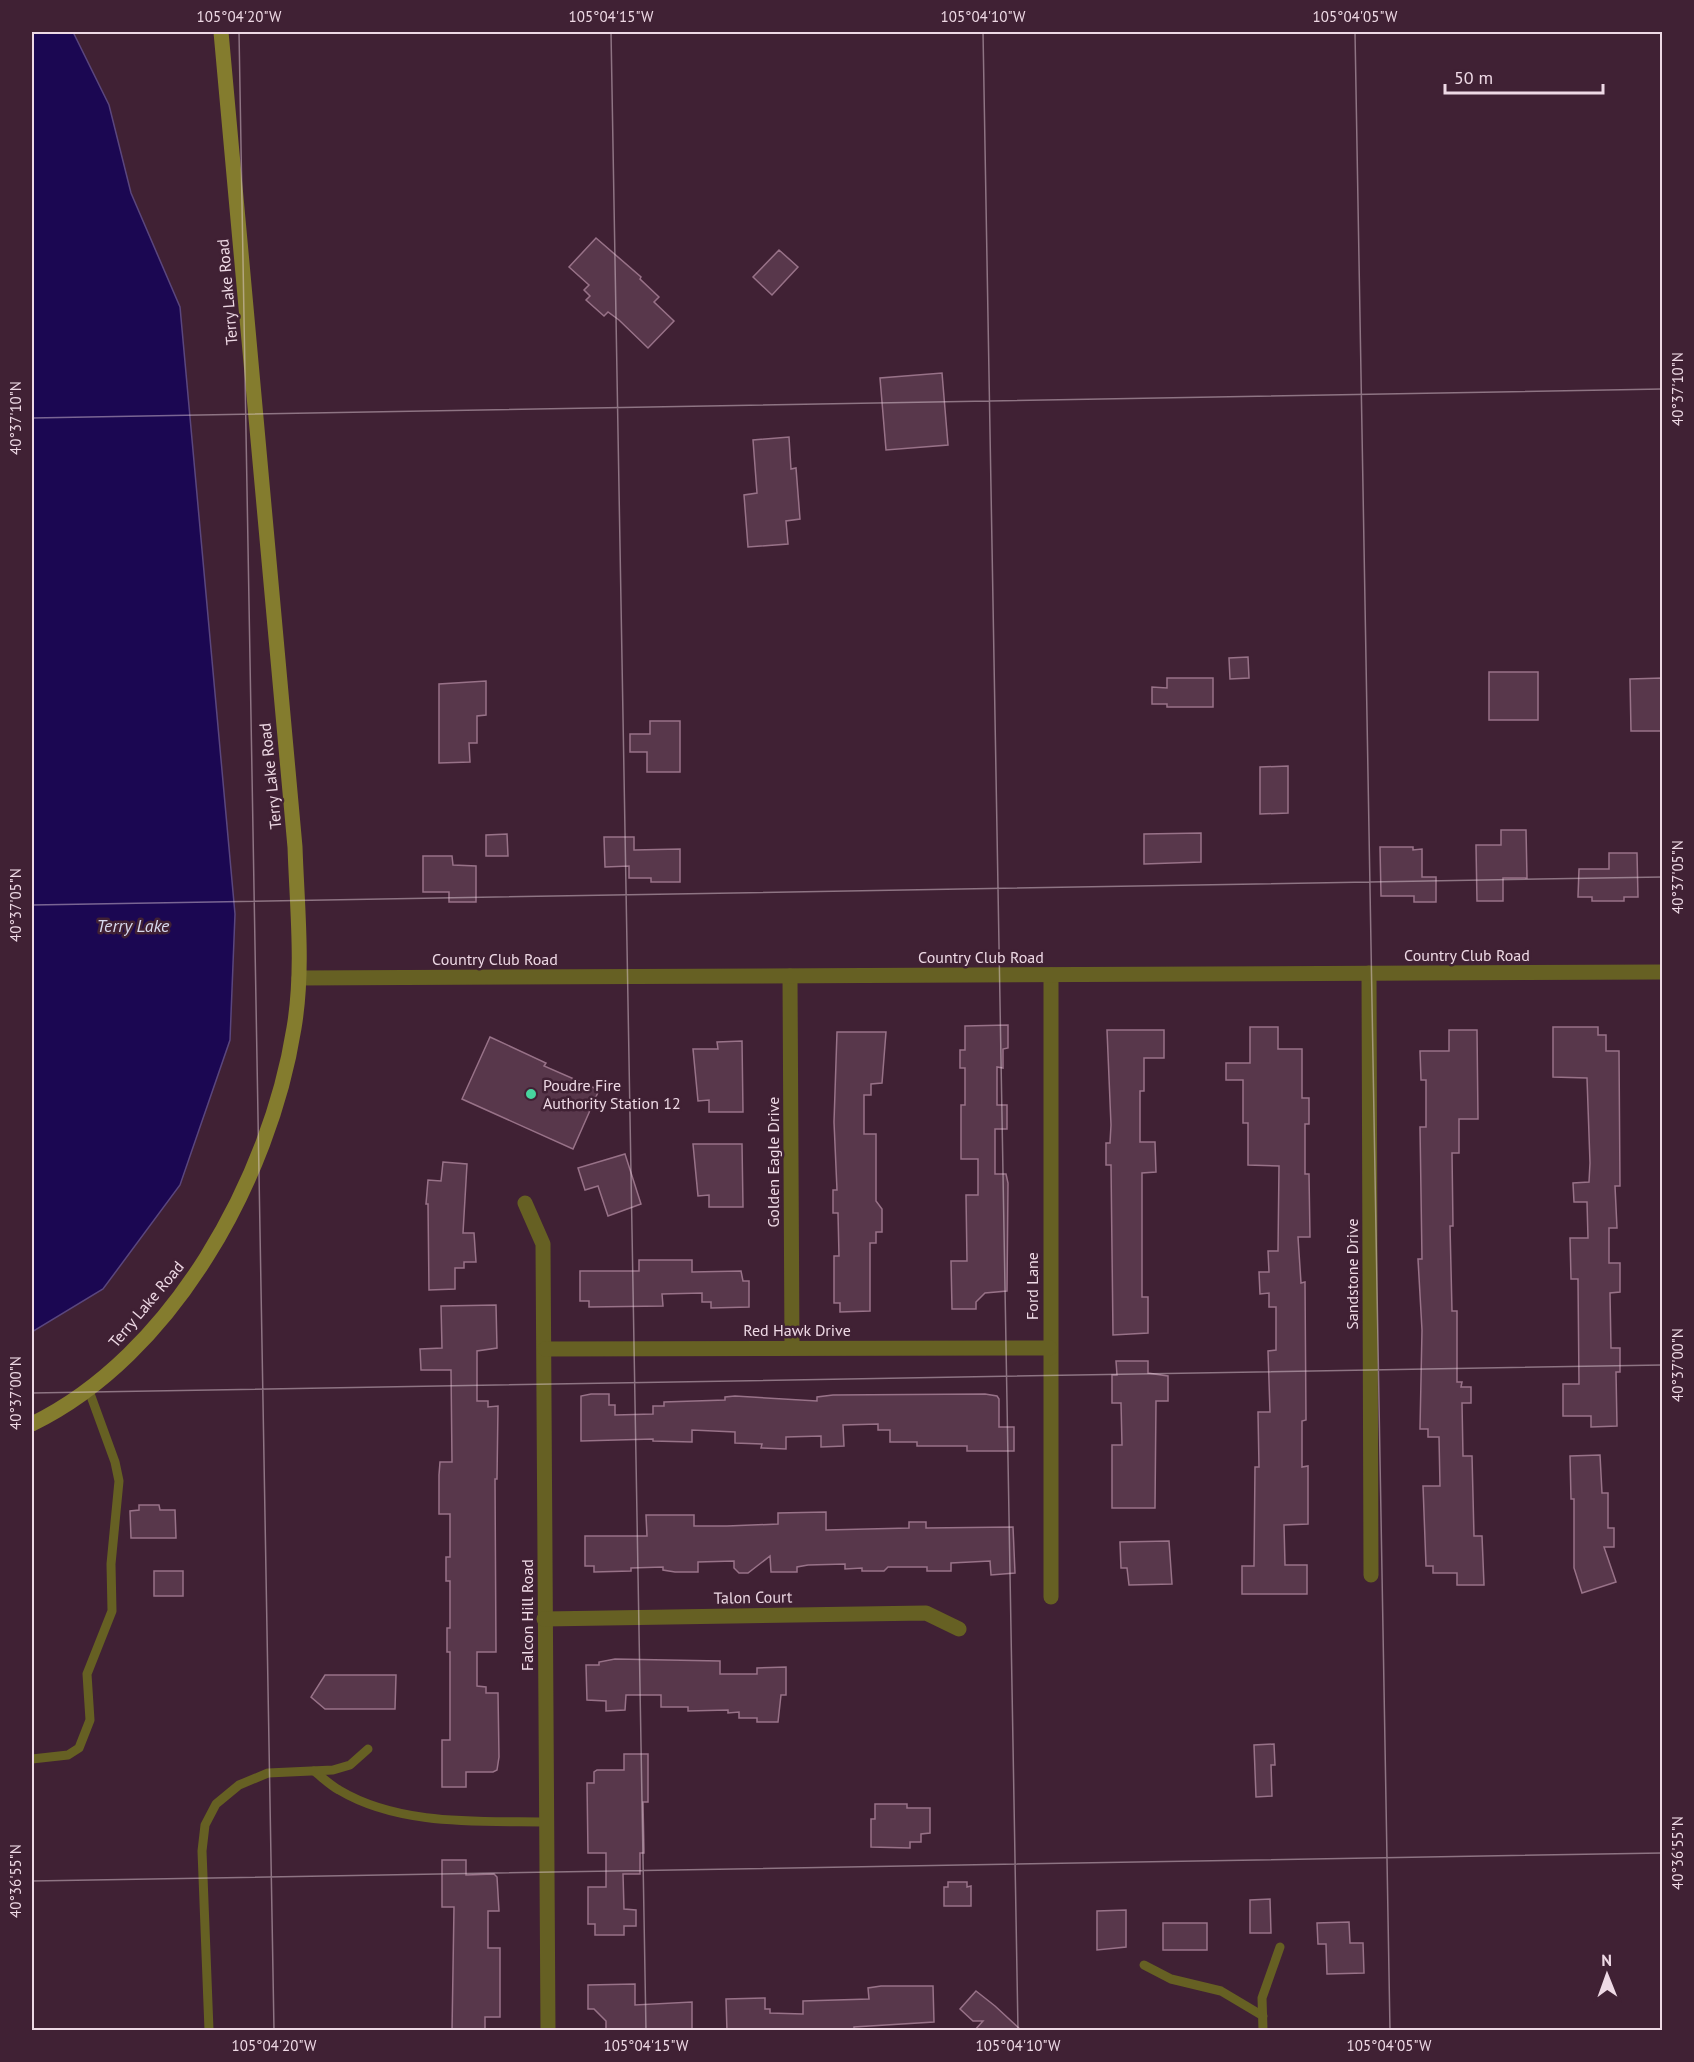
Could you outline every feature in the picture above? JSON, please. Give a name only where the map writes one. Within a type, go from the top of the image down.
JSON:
[{"type":"main road","name":"Terry Lake Road","points":[[32,1424],[60,1410],[129,1356],[191,1282],[229,1216],[255,1160],[283,1088],[295,1026],[299,978],[295,847],[221,32]]},
{"type":"street","name":"Country Club Road","points":[[299,978],[1662,972]]},
{"type":"street","name":"Sandstone Drive","points":[[1368,973],[1371,1575]]},
{"type":"street","name":"Ford Lane","points":[[1051,975],[1051,1597]]},
{"type":"street","name":"Golden Eagle Drive","points":[[790,976],[792,1348]]},
{"type":"street","name":"Falcon Hill Road","points":[[525,1203],[543,1244],[548,2031]]},
{"type":"street","name":"Red Hawk Drive","points":[[545,1349],[1050,1348]]},
{"type":"street","name":"Talon Court","points":[[544,1618],[926,1613],[959,1629]]},
{"type":"lane","points":[[32,1760],[68,1755],[79,1748],[90,1720],[87,1674],[112,1611],[111,1564],[119,1481],[115,1462],[88,1388]]},
{"type":"lane","points":[[209,2031],[202,1851],[205,1825],[216,1804],[239,1785],[268,1773],[333,1770],[350,1765],[368,1749]]},
{"type":"lane","points":[[314,1771],[339,1790],[374,1806],[467,1821],[546,1822]]},
{"type":"lane","points":[[1263,2031],[1262,1998],[1280,1947]]},
{"type":"lane","points":[[1144,1965],[1171,1978],[1221,1991],[1263,2016]]},
{"type":"water","name":"Terry Lake","points":[[32,32],[73,32],[109,105],[131,193],[180,307],[235,914],[230,1040],[180,1185],[103,1289],[32,1332]]},
{"type":"building","points":[[596,238],[641,277],[640,279],[659,297],[654,302],[674,321],[648,348],[619,320],[608,312],[604,316],[586,300],[590,296],[584,290],[589,285],[569,267]]},
{"type":"building","points":[[779,250],[798,267],[772,295],[753,277]]},
{"type":"building","points":[[942,373],[948,445],[886,450],[880,378]]},
{"type":"building","points":[[789,437],[791,469],[796,468],[800,519],[786,521],[788,544],[748,547],[744,495],[757,493],[753,440]]},
{"type":"building","points":[[1248,657],[1249,678],[1230,679],[1229,658]]},
{"type":"building","points":[[1489,672],[1538,672],[1538,720],[1489,720]]},
{"type":"building","points":[[1167,678],[1213,678],[1213,707],[1167,707],[1167,704],[1152,704],[1152,687],[1167,688]]},
{"type":"building","points":[[1662,678],[1662,731],[1631,731],[1630,679]]},
{"type":"building","points":[[486,681],[486,715],[477,716],[477,743],[469,743],[470,762],[439,763],[439,684]]},
{"type":"building","points":[[650,721],[680,721],[680,772],[647,772],[647,752],[630,752],[630,734],[650,734]]},
{"type":"building","points":[[1288,766],[1288,813],[1260,814],[1260,767]]},
{"type":"building","points":[[1501,830],[1526,830],[1527,878],[1503,878],[1503,901],[1477,901],[1476,845],[1501,845]]},
{"type":"building","points":[[1201,833],[1201,862],[1144,864],[1144,834]]},
{"type":"building","points":[[507,834],[508,856],[486,856],[486,835]]},
{"type":"building","points":[[604,837],[634,837],[634,850],[680,849],[680,882],[651,882],[651,878],[629,878],[629,866],[605,867]]},
{"type":"building","points":[[1380,847],[1422,849],[1422,877],[1436,877],[1436,902],[1414,902],[1414,896],[1381,896]]},
{"type":"building","points":[[1609,853],[1637,853],[1638,897],[1624,897],[1624,901],[1592,901],[1592,897],[1578,897],[1579,869],[1609,869]]},
{"type":"building","points":[[423,856],[452,856],[453,865],[476,866],[476,902],[449,902],[449,892],[423,892]]},
{"type":"building","points":[[1008,1025],[1008,1048],[1003,1049],[1003,1068],[997,1067],[997,1105],[1007,1105],[1007,1129],[995,1129],[995,1174],[1006,1174],[1008,1183],[1007,1291],[985,1293],[976,1302],[976,1309],[952,1309],[951,1261],[967,1261],[966,1195],[978,1195],[978,1159],[961,1159],[961,1105],[965,1105],[965,1068],[960,1068],[960,1050],[965,1050],[965,1026]]},
{"type":"building","points":[[1250,1027],[1278,1027],[1278,1049],[1302,1049],[1302,1098],[1309,1098],[1309,1124],[1305,1124],[1305,1174],[1309,1174],[1310,1237],[1298,1237],[1301,1283],[1305,1282],[1306,1420],[1302,1421],[1302,1467],[1308,1466],[1308,1524],[1284,1525],[1285,1565],[1307,1565],[1307,1594],[1242,1594],[1242,1566],[1254,1566],[1255,1467],[1259,1467],[1258,1412],[1270,1412],[1268,1351],[1276,1350],[1276,1307],[1269,1307],[1269,1293],[1260,1294],[1259,1272],[1269,1272],[1268,1251],[1278,1251],[1279,1166],[1248,1165],[1248,1123],[1243,1123],[1243,1080],[1226,1080],[1226,1063],[1250,1063]]},
{"type":"building","points":[[1553,1027],[1598,1027],[1598,1035],[1606,1035],[1606,1051],[1619,1051],[1620,1186],[1615,1186],[1617,1228],[1609,1228],[1609,1263],[1620,1263],[1620,1292],[1610,1293],[1611,1348],[1620,1348],[1620,1372],[1616,1372],[1617,1426],[1591,1427],[1591,1416],[1563,1416],[1563,1384],[1579,1384],[1578,1279],[1571,1279],[1570,1238],[1588,1238],[1587,1202],[1574,1202],[1573,1183],[1589,1182],[1590,1163],[1587,1078],[1553,1077]]},
{"type":"building","points":[[1107,1030],[1164,1030],[1164,1058],[1144,1058],[1144,1091],[1140,1091],[1140,1142],[1155,1142],[1156,1172],[1142,1173],[1142,1297],[1148,1297],[1148,1333],[1113,1335],[1111,1165],[1106,1165],[1106,1143],[1110,1143],[1111,1125]]},
{"type":"building","points":[[1449,1030],[1477,1030],[1478,1119],[1459,1119],[1459,1153],[1452,1153],[1453,1226],[1450,1226],[1452,1311],[1457,1311],[1457,1382],[1462,1382],[1461,1387],[1471,1387],[1471,1403],[1462,1403],[1463,1456],[1472,1456],[1474,1536],[1482,1536],[1484,1585],[1457,1585],[1457,1573],[1433,1573],[1433,1566],[1426,1566],[1423,1486],[1440,1486],[1439,1437],[1428,1437],[1428,1429],[1420,1429],[1422,1330],[1418,1259],[1422,1259],[1420,1127],[1426,1127],[1426,1080],[1421,1080],[1420,1051],[1449,1051]]},
{"type":"building","points":[[837,1032],[886,1032],[882,1083],[871,1084],[871,1095],[864,1095],[864,1134],[876,1134],[876,1201],[882,1209],[882,1232],[876,1232],[876,1243],[870,1243],[870,1311],[840,1312],[840,1303],[834,1303],[834,1256],[839,1256],[838,1213],[833,1213],[833,1190],[837,1190],[834,1122]]},
{"type":"building","name":"Poudre Fire Authority Station 12","points":[[490,1037],[546,1063],[544,1066],[599,1090],[573,1149],[462,1099]]},
{"type":"building","points":[[742,1041],[743,1112],[709,1112],[709,1100],[698,1101],[693,1049],[718,1049],[717,1042]]},
{"type":"building","points":[[693,1144],[742,1144],[743,1207],[709,1207],[709,1195],[698,1196]]},
{"type":"building","points":[[625,1154],[641,1204],[608,1216],[598,1186],[585,1190],[578,1168]]},
{"type":"building","points":[[443,1162],[467,1164],[463,1233],[474,1233],[476,1262],[464,1262],[464,1268],[455,1268],[455,1289],[429,1290],[428,1204],[426,1204],[428,1180],[441,1181]]},
{"type":"building","points":[[639,1260],[692,1260],[692,1272],[741,1271],[743,1281],[749,1281],[749,1307],[711,1308],[711,1302],[702,1302],[702,1293],[662,1294],[663,1306],[589,1307],[589,1301],[580,1301],[580,1271],[639,1271]]},
{"type":"building","points":[[496,1305],[497,1348],[477,1351],[477,1401],[488,1401],[488,1407],[498,1406],[497,1479],[495,1479],[496,1652],[477,1652],[477,1686],[486,1687],[486,1693],[498,1693],[499,1757],[497,1770],[493,1772],[466,1772],[466,1787],[442,1787],[442,1740],[450,1740],[450,1652],[447,1652],[447,1628],[450,1628],[450,1581],[446,1581],[446,1557],[450,1557],[450,1514],[439,1514],[439,1475],[440,1462],[452,1462],[451,1370],[421,1370],[420,1349],[442,1348],[441,1306]]},
{"type":"building","points":[[1116,1361],[1148,1361],[1148,1373],[1168,1376],[1168,1401],[1156,1401],[1155,1508],[1112,1508],[1112,1445],[1122,1445],[1121,1403],[1112,1403],[1112,1375],[1117,1375]]},
{"type":"building","points":[[609,1394],[609,1405],[615,1405],[615,1415],[653,1414],[653,1406],[664,1406],[664,1402],[725,1400],[725,1397],[735,1396],[817,1401],[817,1397],[833,1395],[985,1394],[997,1396],[999,1399],[999,1427],[1014,1427],[1014,1451],[967,1451],[967,1446],[917,1446],[917,1442],[890,1442],[890,1430],[878,1430],[878,1424],[843,1425],[844,1446],[821,1447],[821,1436],[786,1437],[786,1449],[761,1448],[762,1444],[735,1443],[735,1432],[692,1430],[692,1442],[653,1441],[653,1439],[581,1441],[581,1396]]},
{"type":"building","points":[[1600,1455],[1602,1493],[1608,1493],[1608,1528],[1614,1528],[1614,1547],[1604,1547],[1616,1582],[1582,1593],[1574,1568],[1574,1499],[1571,1499],[1570,1456]]},
{"type":"building","points":[[139,1505],[159,1505],[160,1510],[175,1510],[176,1538],[131,1538],[130,1511],[139,1510]]},
{"type":"building","points":[[826,1512],[826,1530],[909,1528],[909,1522],[926,1522],[926,1528],[1013,1527],[1015,1573],[991,1575],[990,1561],[951,1563],[951,1571],[927,1571],[927,1567],[888,1567],[884,1571],[862,1571],[862,1568],[845,1569],[845,1564],[808,1565],[797,1567],[797,1572],[771,1572],[770,1556],[748,1573],[739,1573],[734,1568],[734,1561],[698,1562],[698,1572],[675,1572],[663,1570],[663,1567],[594,1572],[594,1566],[585,1566],[585,1536],[647,1536],[646,1515],[694,1515],[694,1526],[727,1526],[778,1524],[778,1513]]},
{"type":"building","points":[[1169,1541],[1172,1584],[1129,1585],[1127,1568],[1121,1568],[1120,1542]]},
{"type":"building","points":[[154,1571],[183,1571],[183,1596],[154,1596]]},
{"type":"building","points":[[615,1659],[720,1661],[720,1674],[757,1674],[757,1668],[786,1667],[786,1695],[781,1695],[778,1722],[757,1722],[757,1718],[739,1718],[739,1712],[728,1713],[728,1710],[688,1711],[688,1707],[661,1707],[661,1695],[626,1695],[625,1710],[606,1711],[606,1701],[587,1700],[586,1665],[599,1665],[599,1662]]},
{"type":"building","points":[[325,1675],[396,1675],[395,1709],[325,1709],[311,1697]]},
{"type":"building","points":[[1274,1744],[1275,1765],[1271,1765],[1272,1796],[1256,1797],[1254,1745]]},
{"type":"building","points":[[624,1754],[648,1754],[648,1802],[643,1802],[644,1853],[640,1853],[640,1874],[623,1874],[624,1909],[636,1910],[636,1926],[624,1926],[624,1935],[595,1935],[595,1924],[588,1924],[588,1887],[606,1887],[606,1853],[588,1853],[587,1783],[594,1783],[594,1772],[597,1770],[624,1770]]},
{"type":"building","points":[[875,1804],[907,1804],[907,1808],[930,1808],[930,1833],[921,1834],[921,1842],[910,1842],[910,1848],[871,1847],[871,1819],[875,1819]]},
{"type":"building","points":[[442,1860],[466,1860],[466,1875],[494,1874],[497,1877],[499,1911],[488,1911],[488,1948],[500,1948],[500,2017],[485,2017],[485,2031],[452,2031],[454,1907],[442,1907]]},
{"type":"building","points":[[948,1882],[967,1882],[967,1887],[971,1886],[971,1906],[944,1906],[944,1887],[948,1887]]},
{"type":"building","points":[[1270,1899],[1271,1933],[1250,1933],[1250,1900]]},
{"type":"building","points":[[1126,1910],[1126,1947],[1097,1950],[1097,1911]]},
{"type":"building","points":[[1349,1922],[1350,1943],[1363,1943],[1364,1973],[1327,1974],[1326,1944],[1318,1944],[1317,1923]]},
{"type":"building","points":[[1163,1923],[1207,1923],[1207,1950],[1163,1950]]},
{"type":"building","points":[[635,1984],[635,2005],[692,2002],[692,2031],[606,2031],[606,2021],[594,2009],[588,2009],[588,1985]]},
{"type":"building","points":[[933,1986],[934,2022],[854,2027],[854,2031],[727,2031],[726,1999],[765,1998],[765,2009],[770,2009],[770,2013],[803,2014],[803,2001],[869,1999],[868,1988]]},
{"type":"building","points":[[976,1991],[1022,2031],[974,2031],[983,2021],[973,2021],[960,2009]]},
{"type":"place","name":"Poudre Fire Authority Station 12","points":[[531,1094]]}]
